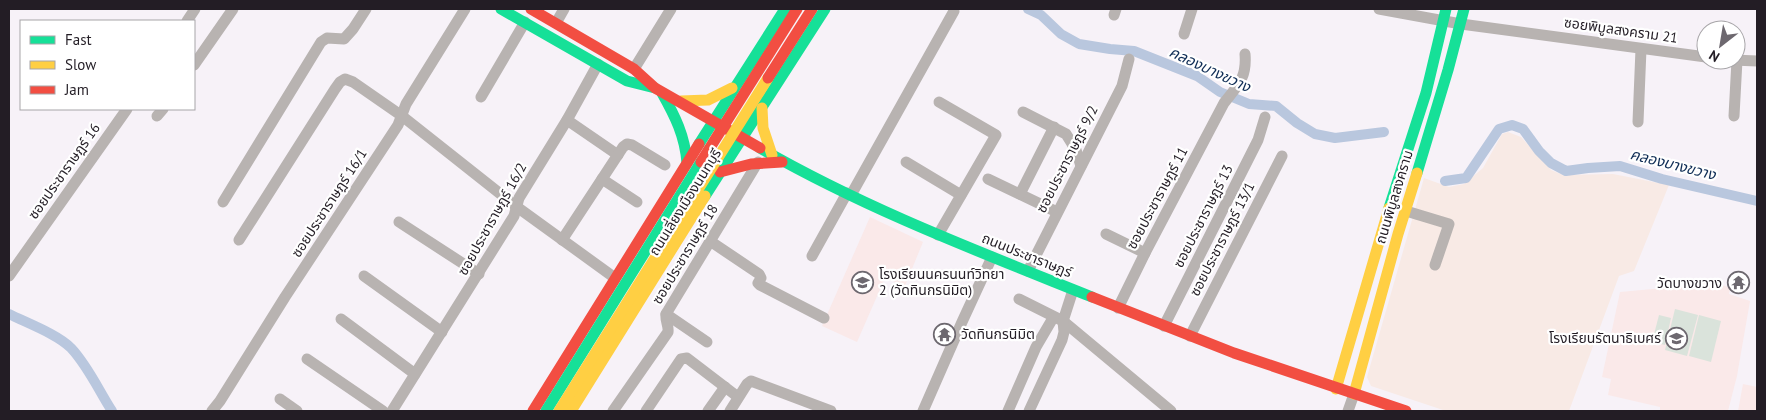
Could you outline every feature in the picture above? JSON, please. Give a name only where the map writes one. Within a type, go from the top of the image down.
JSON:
[{"type":"main road","name":"ถนนประชาราษฎร์","points":[[502,9],[637,85],[658,90],[678,100],[784,162],[938,235],[1190,336],[1336,389],[1406,411]]},
{"type":"main road","name":"ถนนประชาราษฎร์","points":[[531,9],[634,68],[658,90]]},
{"type":"main road","name":"ถนนเลี่ยงเมืองนนทบุรี","points":[[533,411],[713,121],[785,9]]},
{"type":"main road","name":"ถนนเลี่ยงเมืองนนทบุรี","points":[[546,411],[797,9]]},
{"type":"main road","name":"ถนนเลี่ยงเมืองนนทบุรี","points":[[559,411],[812,9]]},
{"type":"main road","name":"ถนนเลี่ยงเมืองนนทบุรี","points":[[572,411],[720,172],[825,9]]},
{"type":"main road","name":"ถนนพิบูลสงคราม","points":[[1336,389],[1390,204],[1426,93],[1446,9]]},
{"type":"main road","name":"ถนนพิบูลสงคราม","points":[[1354,394],[1443,88],[1464,9]]},
{"type":"main road","points":[[744,73],[742,84],[750,93],[762,95],[774,88]]},
{"type":"main road","points":[[678,100],[696,102],[711,100],[735,86]]},
{"type":"main road","points":[[658,90],[675,114],[683,132],[687,164]]},
{"type":"main road","points":[[762,108],[763,128],[772,155]]},
{"type":"main road","points":[[720,172],[740,165],[758,162],[784,162]]},
{"type":"main road","points":[[677,180],[686,174],[696,175],[705,184],[706,195]]},
{"type":"street","points":[[188,20],[195,9]]},
{"type":"street","points":[[195,64],[234,9]]},
{"type":"street","points":[[223,202],[321,42],[328,38],[344,39],[366,9]]},
{"type":"street","name":"ซอยประชาราษฎร์ 16/1","points":[[212,411],[398,124],[406,104],[465,9]]},
{"type":"street","points":[[556,23],[564,9]]},
{"type":"street","points":[[634,68],[671,9]]},
{"type":"street","points":[[1184,34],[1192,9]]},
{"type":"street","name":"ซอยพิบูลสงคราม 21","points":[[1379,9],[1461,24],[1696,56]]},
{"type":"street","points":[[812,256],[954,12]]},
{"type":"street","points":[[481,97],[525,22]]},
{"type":"street","points":[[1638,122],[1641,49]]},
{"type":"street","name":"ซอยประชาราษฎร์ 11","points":[[1118,308],[1224,103],[1240,81],[1246,68],[1245,54]]},
{"type":"street","name":"ซอยประชาราษฎร์ 9/2","points":[[1028,272],[1122,86],[1129,59]]},
{"type":"street","name":"ซอยประชาราษฎร์ 16/2","points":[[392,411],[514,216],[519,198],[598,64]]},
{"type":"street","points":[[1734,116],[1735,70]]},
{"type":"street","points":[[239,240],[340,82],[345,79],[353,82],[402,116],[516,206],[615,278]]},
{"type":"street","points":[[938,235],[996,135],[939,102]]},
{"type":"street","name":"ซอยประชาราษฎร์ 16","points":[[9,276],[125,110]]},
{"type":"street","points":[[1023,112],[1054,126],[1066,134],[1076,150],[1081,166]]},
{"type":"street","name":"ซอยประชาราษฎร์ 13","points":[[1164,326],[1258,140],[1265,117]]},
{"type":"street","points":[[566,120],[618,155]]},
{"type":"street","points":[[1020,194],[1054,126]]},
{"type":"street","points":[[562,240],[623,147],[627,144],[632,145],[665,165]]},
{"type":"street","name":"ซอยประชาราษฎร์ 13/1","points":[[1190,336],[1282,156]]},
{"type":"street","name":"ซอยประชาราษฎร์ 18","points":[[613,411],[668,332],[669,327],[665,320],[666,314],[758,162]]},
{"type":"street","points":[[906,162],[961,194]]},
{"type":"street","points":[[602,179],[637,202]]},
{"type":"street","points":[[988,179],[1057,212]]},
{"type":"street","points":[[1406,210],[1449,224],[1435,265]]},
{"type":"street","points":[[399,222],[479,274]]},
{"type":"street","points":[[1106,234],[1145,253]]},
{"type":"street","points":[[710,241],[759,274],[761,278],[759,284],[824,318]]},
{"type":"street","points":[[923,411],[992,257]]},
{"type":"street","points":[[364,276],[442,332]]},
{"type":"street","points":[[1008,411],[1036,347],[1058,320],[1073,290]]},
{"type":"street","points":[[1019,299],[1058,320],[1169,411]]},
{"type":"street","points":[[666,314],[707,342]]},
{"type":"street","points":[[341,319],[415,374]]},
{"type":"street","points":[[1029,411],[1062,340],[1064,332],[1058,320]]},
{"type":"street","points":[[646,411],[684,357],[688,358],[738,397]]},
{"type":"street","points":[[307,359],[383,411]]},
{"type":"street","points":[[731,411],[747,384],[753,382],[831,411]]},
{"type":"street","points":[[708,411],[724,387]]},
{"type":"street","points":[[1348,411],[1354,394]]},
{"type":"street","points":[[280,399],[297,411]]},
{"type":"shaded area","points":[[1508,132],[1521,137],[1551,170],[1563,175],[1613,174],[1669,185],[1634,271],[1619,276],[1569,411],[1446,411],[1371,386],[1367,377],[1424,178],[1449,187],[1464,184],[1483,168],[1502,134]]},
{"type":"shaded area","name":"โรงเรียนนครนนท์วิทยา 2 (วัดทินกรนิมิต)","points":[[870,217],[923,242],[905,286],[885,278],[857,342],[822,326]]},
{"type":"shaded area","name":"โรงเรียนรัตนาธิเบศร์","points":[[1706,278],[1730,288],[1729,294],[1750,301],[1737,376],[1728,411],[1660,411],[1660,407],[1608,395],[1611,379],[1602,377],[1620,292],[1696,285]]},
{"type":"shaded area","points":[[1675,309],[1698,315],[1687,356],[1665,350]]},
{"type":"shaded area","points":[[1659,315],[1671,318],[1665,345],[1652,342]]},
{"type":"shaded area","points":[[1699,315],[1721,321],[1711,362],[1689,356]]},
{"type":"shaded area","points":[[1743,384],[1757,387],[1757,411],[1738,411]]},
{"type":"waterway","name":"คลองบางขวาง","points":[[1028,9],[1041,15],[1061,34],[1079,44],[1134,51],[1197,76],[1220,92],[1249,104],[1276,106],[1297,123],[1315,134],[1335,138],[1384,132]]},
{"type":"waterway","name":"คลองบางขวาง","points":[[1445,181],[1466,178],[1499,129],[1512,125],[1523,129],[1539,151],[1551,163],[1566,171],[1620,166],[1662,179],[1757,201]]},
{"type":"waterway","points":[[9,314],[50,333],[71,348],[88,371],[112,411]]},
{"type":"traffic: fast","points":[[501,9],[627,81],[655,88]]},
{"type":"traffic: fast","points":[[699,144],[785,9]]},
{"type":"traffic: fast","points":[[705,196],[825,9]]},
{"type":"traffic: fast","points":[[1389,208],[1426,93],[1446,9]]},
{"type":"traffic: fast","points":[[1417,173],[1464,9]]},
{"type":"traffic: fast","points":[[662,93],[679,126],[687,163]]},
{"type":"traffic: fast","points":[[760,148],[841,191],[882,210],[1092,297]]},
{"type":"traffic: fast","points":[[546,411],[701,162]]},
{"type":"traffic: slow","points":[[559,411],[768,78]]},
{"type":"traffic: slow","points":[[681,101],[708,100],[732,88]]},
{"type":"traffic: slow","points":[[762,108],[763,128],[772,155]]},
{"type":"traffic: slow","points":[[1354,394],[1398,234],[1417,173]]},
{"type":"traffic: slow","points":[[571,411],[705,196]]},
{"type":"traffic: slow","points":[[1336,389],[1389,208]]},
{"type":"traffic: jam","points":[[531,9],[634,69],[655,88],[760,148]]},
{"type":"traffic: jam","points":[[701,162],[797,9]]},
{"type":"traffic: jam","points":[[768,78],[812,9]]},
{"type":"traffic: jam","points":[[533,411],[699,144]]},
{"type":"traffic: jam","points":[[720,172],[751,164],[782,162]]},
{"type":"traffic: jam","points":[[1092,297],[1234,353],[1406,411]]},
{"type":"place","name":"โรงเรียนนครนนท์วิทยา 2 (วัดทินกรนิมิต)","points":[[863,282]]},
{"type":"place","name":"วัดบางขวาง","points":[[1738,283]]},
{"type":"place","name":"วัดทินกรนิมิต","points":[[945,334]]},
{"type":"place","name":"โรงเรียนรัตนาธิเบศร์","points":[[1677,338]]}]
